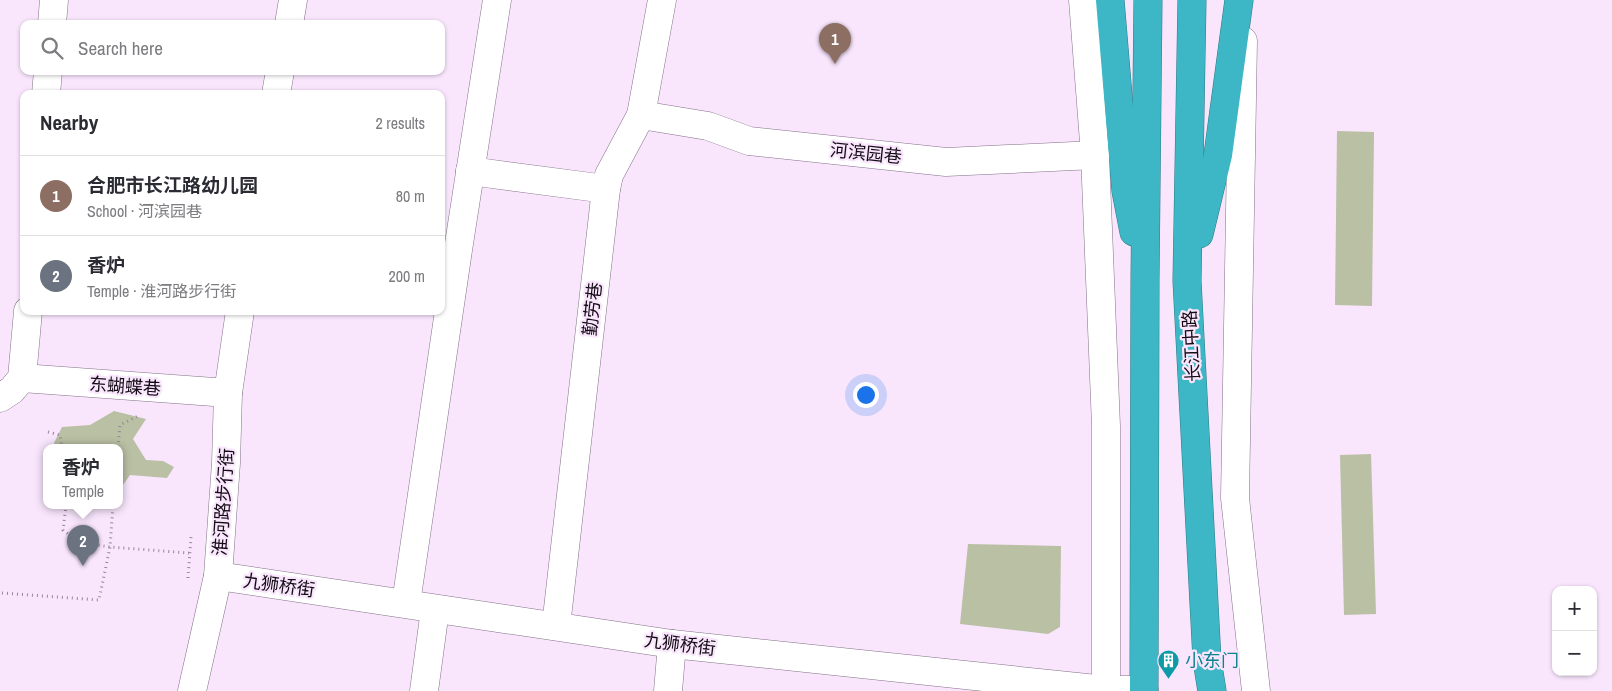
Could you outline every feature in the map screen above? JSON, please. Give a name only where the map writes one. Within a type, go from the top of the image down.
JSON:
[{"type":"highway","points":[[1110,0],[1126,191],[1145,280]]},
{"type":"highway","points":[[1144,690],[1148,0]]},
{"type":"highway","name":"长江中路","points":[[1192,0],[1187,281],[1207,660],[1212,691]]},
{"type":"highway","points":[[1187,281],[1218,155],[1240,0]]},
{"type":"street","points":[[52,20],[54,0]]},
{"type":"street","points":[[289,20],[293,0]]},
{"type":"street","points":[[445,289],[450,249],[470,171],[498,0]]},
{"type":"street","name":"勤劳巷","points":[[556,626],[606,189],[609,175],[641,115],[662,0]]},
{"type":"street","points":[[1083,0],[1095,155],[1106,426],[1106,690]]},
{"type":"street","points":[[1245,0],[1241,100],[1235,498],[1256,691]]},
{"type":"street","points":[[46,90],[48,75]]},
{"type":"street","points":[[277,90],[279,75]]},
{"type":"street","name":"河滨园巷","points":[[641,115],[708,126],[749,141],[946,162],[1095,155]]},
{"type":"street","points":[[470,171],[606,189]]},
{"type":"street","points":[[0,398],[12,390],[22,378],[28,315]]},
{"type":"street","name":"淮河路步行街","points":[[192,691],[218,576],[226,463],[228,392],[239,315]]},
{"type":"street","points":[[406,603],[442,315]]},
{"type":"street","name":"东蝴蝶巷","points":[[22,378],[228,392]]},
{"type":"street","name":"九狮桥街","points":[[218,576],[672,644],[1106,690],[1144,690]]},
{"type":"street","points":[[424,691],[435,610]]},
{"type":"street","points":[[668,691],[672,644]]},
{"type":"path","points":[[118,444],[120,425],[141,414]]},
{"type":"path","points":[[48,432],[60,435],[62,444]]},
{"type":"path","points":[[66,509],[63,530],[79,542],[110,547],[189,553]]},
{"type":"path","points":[[2,593],[99,600],[110,547],[113,509]]},
{"type":"path","points":[[188,560],[190,548]]},
{"type":"green space","points":[[1337,131],[1374,132],[1372,306],[1335,305]]},
{"type":"green space","points":[[114,411],[146,419],[133,439],[146,460],[163,461],[174,467],[167,478],[130,475],[123,485],[123,444],[54,444],[62,427],[90,425]]},
{"type":"green space","points":[[1371,454],[1376,614],[1344,615],[1340,455]]},
{"type":"green space","points":[[968,544],[1061,546],[1060,627],[1048,634],[960,624]]},
{"type":"place","name":"合肥市长江路幼儿园","points":[[835,64]]},
{"type":"place","name":"香炉","points":[[83,566]]},
{"type":"place","name":"小东门","points":[[1169,679]]}]
